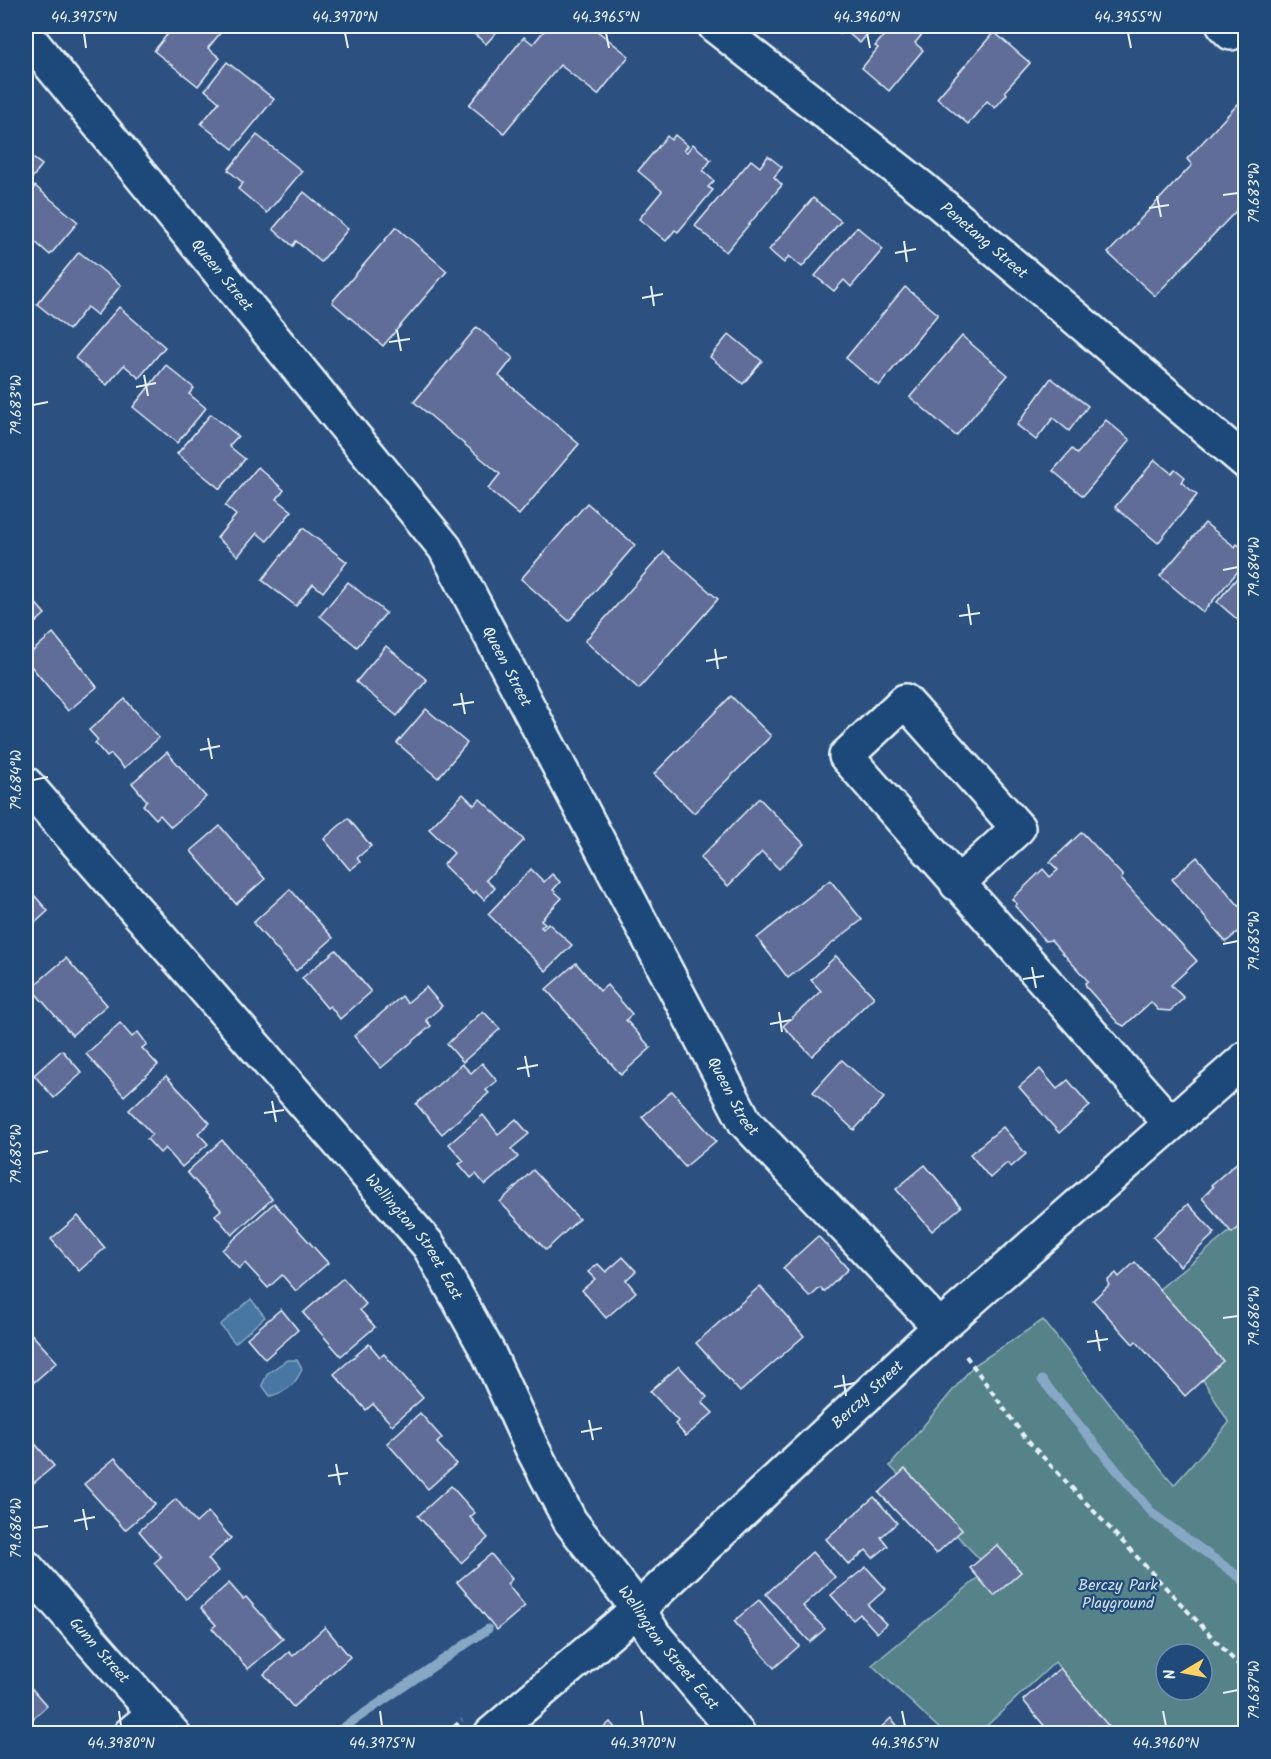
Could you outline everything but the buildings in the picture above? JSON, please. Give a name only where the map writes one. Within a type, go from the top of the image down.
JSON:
[{"type":"street","name":"Penetang Street","points":[[715,26],[923,189],[1245,462]]},
{"type":"street","name":"Queen Street","points":[[26,35],[445,548],[745,1122],[940,1327]]},
{"type":"street","points":[[957,884],[1018,828],[905,701],[846,756],[957,884],[1171,1124]]},
{"type":"street","name":"Wellington Street East","points":[[26,784],[429,1246],[488,1352],[532,1448],[570,1521],[638,1609],[659,1642],[738,1734]]},
{"type":"street","name":"Berczy Street","points":[[491,1734],[638,1609],[940,1327],[1245,1058]]},
{"type":"street","name":"Gunn Street","points":[[26,1567],[164,1723]]},
{"type":"street","points":[[130,1734],[164,1723]]},
{"type":"path","points":[[966,1356],[1026,1438],[1245,1673]]},
{"type":"green space","name":"Berczy Park Playground","points":[[1245,1219],[1245,1733],[1110,1733],[1055,1662],[979,1733],[944,1733],[872,1665],[989,1569],[890,1466],[973,1366],[1043,1320],[1174,1485],[1229,1423],[1152,1295]]},
{"type":"water","points":[[251,1299],[265,1317],[235,1343],[220,1325]]},
{"type":"water","points":[[287,1360],[297,1360],[302,1369],[290,1387],[270,1396],[262,1385],[268,1373]]},
{"type":"waterway","points":[[1042,1380],[1153,1514],[1246,1582]]},
{"type":"waterway","points":[[334,1734],[488,1629]]}]
